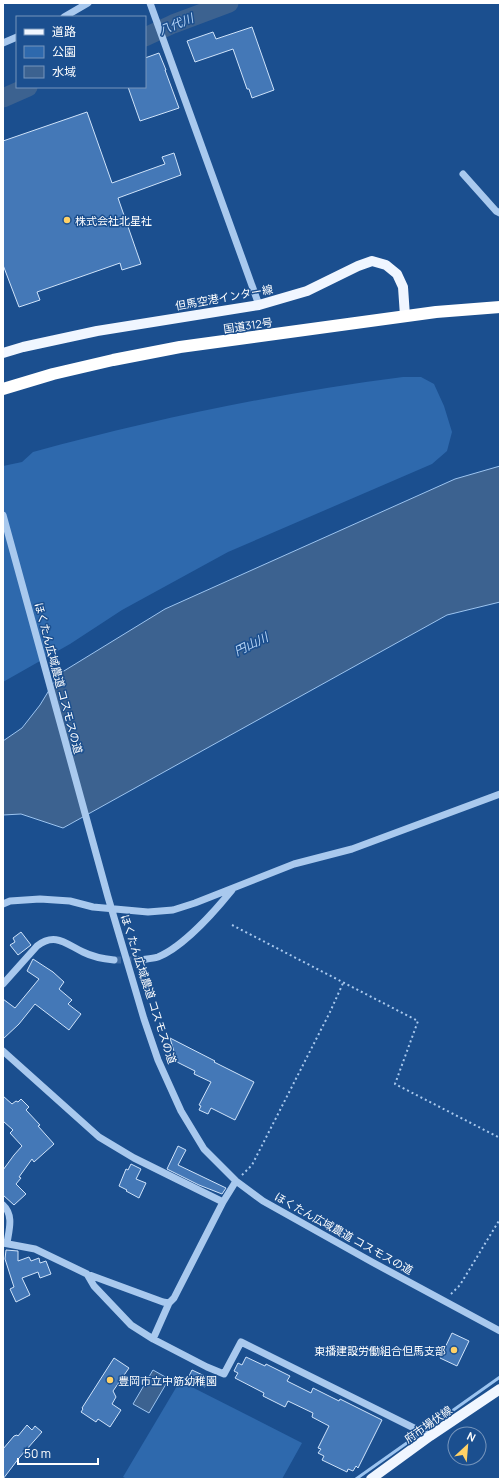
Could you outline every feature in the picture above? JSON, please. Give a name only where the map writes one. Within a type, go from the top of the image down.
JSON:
[{"type":"highway","name":"国道312号","points":[[3,389],[53,374],[165,350],[436,312],[500,307]]},
{"type":"main road","name":"但馬空港インター線","points":[[3,353],[23,347],[97,331],[259,304],[307,291],[358,266],[372,261],[386,265],[397,274],[403,287],[405,316]]},
{"type":"main road","name":"府市場伏線","points":[[371,1479],[430,1436],[500,1389]]},
{"type":"street","points":[[66,16],[88,3]]},
{"type":"street","points":[[150,3],[259,304]]},
{"type":"street","points":[[3,43],[16,37]]},
{"type":"street","points":[[463,174],[496,211],[500,213]]},
{"type":"street","name":"ほくたん広域農道 コスモスの道","points":[[3,515],[111,908],[158,1060],[181,1111],[204,1149],[236,1181],[263,1201],[300,1223],[500,1331]]},
{"type":"street","points":[[3,904],[10,901],[40,899],[70,901],[93,907],[148,912],[173,910],[234,889],[258,877],[294,864],[352,849],[500,794]]},
{"type":"street","points":[[139,960],[158,957],[171,950],[200,925],[234,889]]},
{"type":"street","points":[[3,984],[37,946],[43,941],[51,939],[58,940],[97,957],[114,960]]},
{"type":"street","points":[[3,1051],[98,1137],[134,1158],[223,1202]]},
{"type":"street","points":[[153,1339],[170,1303],[174,1298],[223,1202],[236,1181]]},
{"type":"street","points":[[3,1205],[10,1218],[5,1243],[34,1249],[87,1274],[163,1302],[170,1303]]},
{"type":"street","points":[[87,1274],[94,1286],[131,1325],[153,1339],[224,1374],[241,1342],[430,1436]]},
{"type":"path","points":[[232,925],[418,1021],[394,1084],[500,1138]]},
{"type":"path","points":[[236,1181],[252,1165],[344,982]]},
{"type":"path","points":[[444,1301],[460,1285],[500,1218]]},
{"type":"green space","points":[[403,377],[421,377],[434,384],[444,406],[452,432],[447,451],[432,464],[228,552],[122,610],[70,644],[3,682],[3,466],[22,462],[33,452],[170,418],[263,399],[356,383]]},
{"type":"green space","points":[[180,1381],[302,1443],[282,1479],[127,1479],[123,1477]]},
{"type":"water","name":"円山川","points":[[500,466],[500,602],[447,615],[63,828],[21,814],[3,815],[3,741],[22,728],[40,705],[59,674],[165,609],[455,479]]},
{"type":"water","points":[[153,1370],[169,1379],[149,1413],[133,1404]]},
{"type":"building","points":[[252,27],[274,90],[252,98],[249,89],[247,89],[233,49],[195,62],[187,41],[213,32],[216,39]]},
{"type":"building","points":[[159,53],[179,108],[140,121],[128,88],[146,88],[146,58]]},
{"type":"building","name":"株式会社北星社","points":[[87,112],[112,183],[165,164],[162,157],[174,153],[181,175],[118,198],[141,264],[122,270],[120,263],[37,292],[40,300],[19,307],[3,265],[3,141]]},
{"type":"building","points":[[21,932],[31,945],[18,955],[10,945],[15,942],[13,938]]},
{"type":"building","points":[[33,959],[53,972],[64,982],[59,989],[72,1000],[68,1004],[81,1014],[69,1030],[35,1004],[19,1024],[3,1039],[3,999],[15,1008],[39,979],[27,971]]},
{"type":"building","points":[[170,1038],[254,1082],[235,1120],[211,1108],[208,1114],[199,1110],[201,1106],[199,1105],[211,1082],[194,1074],[195,1071],[177,1062]]},
{"type":"building","points":[[3,1096],[12,1104],[21,1099],[29,1107],[26,1110],[40,1125],[38,1126],[54,1144],[34,1162],[32,1159],[19,1177],[21,1178],[16,1184],[26,1194],[14,1205],[3,1195],[3,1170],[22,1146],[10,1133],[13,1130],[3,1121]]},
{"type":"building","points":[[178,1146],[186,1150],[178,1165],[226,1188],[222,1194],[199,1185],[167,1169]]},
{"type":"building","points":[[131,1164],[141,1169],[136,1179],[146,1183],[139,1198],[119,1186],[126,1169],[128,1170]]},
{"type":"building","points":[[6,1250],[18,1251],[18,1261],[29,1257],[31,1261],[39,1258],[40,1263],[46,1261],[51,1274],[40,1278],[38,1272],[22,1278],[30,1295],[16,1302],[10,1289],[14,1287],[5,1259]]},
{"type":"building","name":"東播建設労働組合但馬支部","points":[[452,1333],[469,1341],[457,1366],[440,1358]]},
{"type":"building","points":[[246,1357],[265,1366],[266,1364],[290,1376],[287,1381],[311,1393],[313,1388],[339,1401],[340,1399],[382,1420],[358,1468],[356,1466],[353,1471],[348,1469],[347,1472],[322,1460],[324,1456],[318,1453],[321,1449],[318,1448],[329,1426],[312,1417],[313,1413],[288,1401],[285,1407],[263,1396],[264,1393],[235,1378],[238,1373],[234,1371],[238,1363],[242,1365]]},
{"type":"building","name":"豊岡市立中筋幼稚園","points":[[114,1358],[129,1368],[113,1391],[116,1397],[112,1404],[121,1410],[110,1427],[98,1419],[96,1422],[81,1412],[83,1409],[82,1408]]},
{"type":"building","points":[[192,1370],[209,1378],[205,1387],[188,1378]]},
{"type":"building","points":[[27,1425],[32,1430],[35,1426],[42,1432],[3,1479],[3,1449],[14,1436],[18,1436]]},
{"type":"waterway","name":"八代川","points":[[146,37],[173,24],[229,3]]},
{"type":"waterway","name":"八代川","points":[[3,98],[26,88]]},
{"type":"waterway","points":[[356,1479],[500,1377]]},
{"type":"tunnel","points":[[114,960],[139,960]]},
{"type":"place","name":"株式会社北星社","points":[[67,220]]},
{"type":"place","name":"東播建設労働組合但馬支部","points":[[454,1350]]},
{"type":"place","name":"豊岡市立中筋幼稚園","points":[[110,1380]]}]
